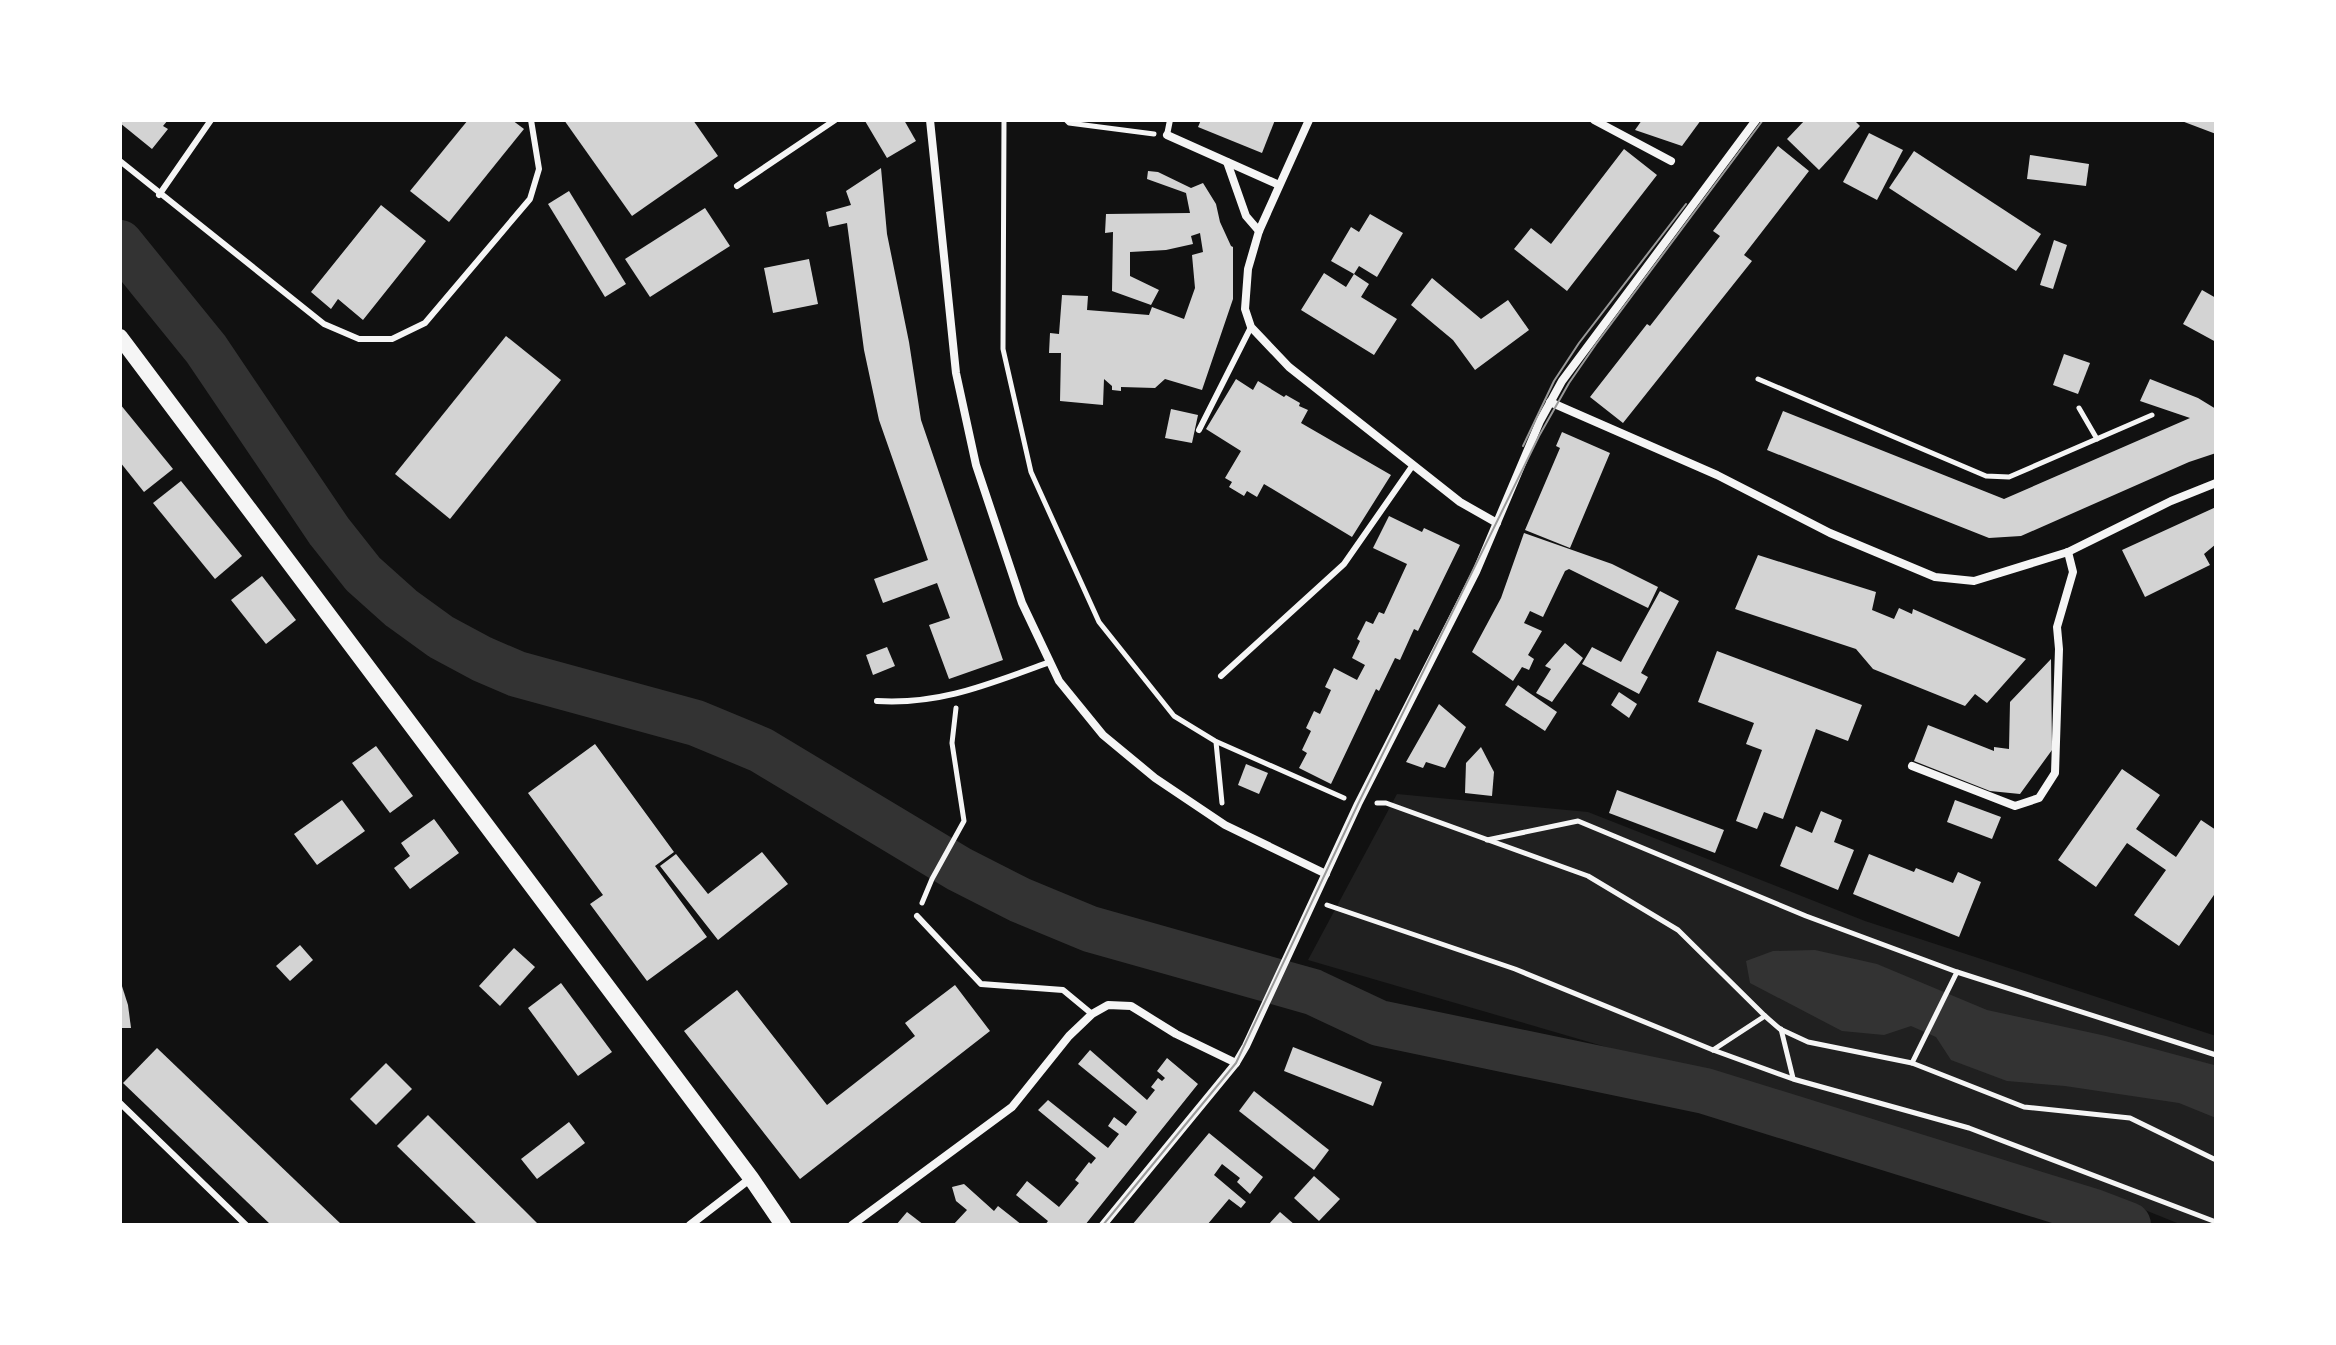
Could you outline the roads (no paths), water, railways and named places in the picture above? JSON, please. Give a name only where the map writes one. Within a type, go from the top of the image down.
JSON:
[{"type":"main road","points":[[120,337],[751,1178],[783,1225]]},
{"type":"street","points":[[930,120],[956,373],[976,465],[1022,603],[1059,681],[1103,735],[1155,778],[1225,825],[1326,874]]},
{"type":"street","points":[[1309,120],[1259,231],[1248,269],[1245,309],[1251,327],[1289,367],[1460,502],[1497,523]]},
{"type":"street","points":[[1594,120],[1671,161]]},
{"type":"street","points":[[1103,1225],[1236,1063],[1358,804],[1476,572],[1550,402],[1578,356],[1756,120]]},
{"type":"street","points":[[1167,135],[1279,185]]},
{"type":"street","points":[[1227,162],[1246,216],[1259,231]]},
{"type":"street","points":[[1550,402],[1717,475],[1830,533],[1935,577],[1974,581],[2068,552],[2171,501],[2216,483]]},
{"type":"street","points":[[1912,766],[2015,806],[2039,798],[2055,773],[2057,627],[2073,572],[2068,552]]},
{"type":"street","points":[[852,1225],[1012,1107],[1044,1064],[1092,1014],[1108,1005],[1131,1006],[1176,1034],[1236,1063]]},
{"type":"street","points":[[690,1225],[751,1178]]},
{"type":"lane","points":[[159,195],[211,120]]},
{"type":"lane","points":[[120,161],[324,324],[359,339],[392,339],[425,323],[530,199],[539,169],[531,120]]},
{"type":"lane","points":[[737,186],[835,120]]},
{"type":"lane","points":[[1167,135],[1170,120]]},
{"type":"lane","points":[[1199,430],[1251,327]]},
{"type":"lane","points":[[1221,676],[1344,564],[1413,465]]},
{"type":"lane","points":[[877,701],[907,703],[958,696],[1050,662]]},
{"type":"lane","points":[[917,916],[981,984],[1063,990],[1092,1014]]},
{"type":"lane","points":[[120,1103],[246,1225]]},
{"type":"waterway","points":[[120,243],[206,349],[329,531],[363,574],[401,608],[441,637],[482,659],[517,674],[696,723],[761,750],[959,869],[1020,900],[1090,929],[1313,992],[1379,1023],[1705,1091],[2128,1225]]},
{"type":"tram line","points":[[1103,1225],[1236,1063],[1358,804],[1539,436],[1569,383],[1763,120]]},
{"type":"tram line","points":[[1523,446],[1554,381],[1579,343],[1686,204]]}]
